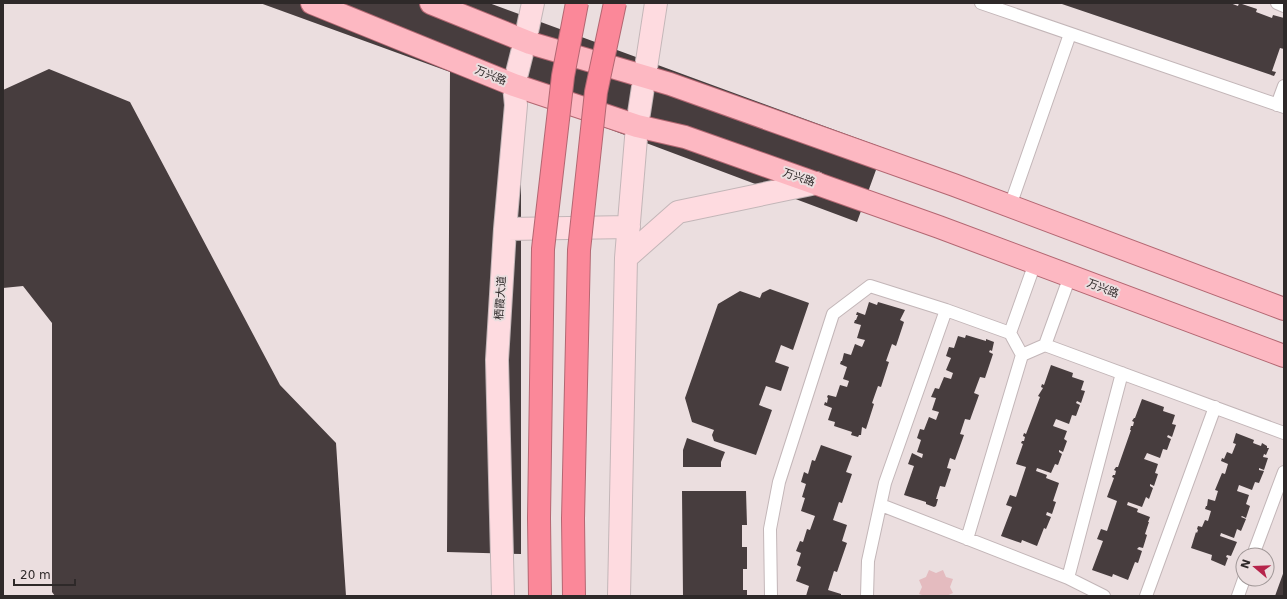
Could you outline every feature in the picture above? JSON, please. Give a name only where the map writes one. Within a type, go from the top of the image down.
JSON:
[{"type":"highway","points":[[540,596],[539,518],[543,249],[563,76],[577,3]]},
{"type":"highway","points":[[574,596],[573,519],[579,250],[596,92],[615,3]]},
{"type":"main road","name":"万兴路","points":[[312,3],[514,85],[637,126],[685,137],[816,183],[939,227],[1284,356]]},
{"type":"main road","points":[[431,3],[525,41],[645,76],[954,185],[1284,309]]},
{"type":"main road","name":"栖霞大道","points":[[503,596],[496,360],[505,228],[516,104],[514,85],[533,3]]},
{"type":"main road","points":[[619,596],[626,258],[637,126],[656,3]]},
{"type":"main road","points":[[626,258],[678,212],[816,183]]},
{"type":"main road","points":[[505,228],[628,227]]},
{"type":"lane","points":[[981,3],[1281,106],[1284,86]]},
{"type":"lane","points":[[1277,3],[1284,6]]},
{"type":"lane","points":[[1010,206],[1070,34]]},
{"type":"lane","points":[[1010,333],[1035,263]]},
{"type":"lane","points":[[1045,345],[1070,276]]},
{"type":"lane","points":[[771,596],[770,529],[779,482],[833,314],[870,286],[946,310],[1010,333],[1022,355],[967,539]]},
{"type":"lane","points":[[867,596],[868,562],[885,483],[946,310]]},
{"type":"lane","points":[[1022,355],[1045,345],[1284,433]]},
{"type":"lane","points":[[1068,578],[1122,373]]},
{"type":"lane","points":[[1146,596],[1215,408]]},
{"type":"lane","points":[[1256,547],[1284,472]]},
{"type":"lane","points":[[881,505],[1068,578],[1104,596]]},
{"type":"shaded area","points":[[929,570],[936,573],[943,570],[946,577],[953,579],[950,587],[953,593],[936,597],[919,594],[922,587],[919,580],[926,577]]},
{"type":"building","points":[[260,3],[489,3],[884,148],[857,222],[521,96],[521,554],[447,552],[450,72]]},
{"type":"building","points":[[1059,3],[1230,3],[1238,6],[1239,3],[1257,9],[1256,12],[1272,18],[1273,15],[1284,18],[1284,49],[1280,48],[1272,71],[1276,72],[1274,76]]},
{"type":"building","points":[[49,69],[130,102],[280,385],[336,443],[346,596],[55,596],[52,592],[52,323],[23,286],[3,288],[3,90]]},
{"type":"building","points":[[770,289],[809,303],[793,350],[781,345],[775,362],[789,367],[781,391],[766,386],[759,405],[772,410],[756,455],[714,441],[712,435],[714,430],[692,422],[685,398],[718,304],[740,291],[760,298],[762,293]]},
{"type":"building","points":[[869,302],[877,305],[878,302],[905,310],[900,320],[904,322],[896,346],[892,344],[886,361],[889,362],[881,387],[878,386],[872,403],[874,404],[866,429],[862,427],[861,435],[858,437],[851,435],[852,432],[834,426],[835,422],[828,420],[832,408],[824,405],[825,402],[827,403],[828,395],[836,397],[840,385],[847,387],[849,381],[843,379],[847,367],[840,364],[844,353],[851,355],[855,344],[862,347],[865,340],[857,338],[861,325],[854,323],[858,315],[856,315],[857,312],[865,315]]},
{"type":"building","points":[[966,335],[994,342],[992,351],[990,350],[989,352],[993,354],[985,378],[980,377],[974,393],[979,395],[970,420],[965,419],[960,434],[964,435],[955,460],[950,458],[947,468],[951,469],[945,487],[940,486],[936,499],[938,499],[936,506],[934,507],[926,504],[926,502],[904,495],[914,466],[908,464],[912,453],[922,458],[923,454],[917,452],[921,440],[917,438],[920,429],[924,430],[929,417],[936,420],[939,412],[932,410],[936,398],[931,397],[935,388],[939,389],[944,377],[951,379],[953,373],[946,370],[951,358],[946,356],[949,347],[954,348],[958,336],[965,338]]},
{"type":"building","points":[[1051,365],[1073,373],[1072,377],[1084,381],[1081,390],[1085,391],[1081,403],[1077,401],[1076,403],[1080,405],[1076,416],[1072,415],[1069,424],[1056,419],[1053,426],[1067,431],[1064,439],[1067,441],[1063,452],[1059,450],[1062,454],[1058,465],[1055,464],[1051,473],[1037,468],[1036,471],[1047,475],[1046,478],[1059,483],[1053,501],[1056,502],[1052,514],[1047,512],[1046,515],[1051,517],[1046,529],[1044,528],[1037,546],[1022,540],[1021,543],[1001,536],[1012,507],[1006,505],[1010,495],[1016,497],[1026,467],[1016,464],[1023,444],[1021,443],[1024,441],[1025,437],[1023,436],[1024,433],[1026,434],[1040,397],[1038,396],[1043,388],[1041,387],[1042,384],[1044,385]]},
{"type":"building","points":[[1142,399],[1164,407],[1163,411],[1175,415],[1172,424],[1176,425],[1172,437],[1168,435],[1167,437],[1171,439],[1167,450],[1163,449],[1160,458],[1147,453],[1144,459],[1158,464],[1155,473],[1158,474],[1154,486],[1150,484],[1153,488],[1149,499],[1146,497],[1142,507],[1128,502],[1127,505],[1138,509],[1137,512],[1150,517],[1143,548],[1139,547],[1137,549],[1142,551],[1138,563],[1135,562],[1128,580],[1113,574],[1112,577],[1092,570],[1103,541],[1097,539],[1101,529],[1107,531],[1117,501],[1107,497],[1114,478],[1112,477],[1115,475],[1116,471],[1114,470],[1118,467],[1131,430],[1131,426],[1133,426],[1134,422],[1132,421],[1135,418]]},
{"type":"building","points":[[1236,433],[1254,440],[1253,443],[1261,446],[1262,443],[1269,448],[1266,455],[1264,454],[1263,457],[1268,458],[1264,470],[1259,468],[1259,470],[1264,471],[1259,483],[1255,482],[1252,490],[1239,485],[1237,491],[1249,495],[1246,504],[1250,506],[1246,518],[1241,517],[1246,519],[1241,531],[1237,529],[1234,538],[1221,533],[1220,536],[1237,542],[1231,556],[1227,555],[1226,557],[1228,558],[1225,566],[1211,560],[1212,555],[1191,548],[1198,530],[1198,526],[1202,527],[1205,520],[1208,521],[1211,511],[1205,509],[1208,499],[1215,501],[1218,491],[1215,490],[1222,473],[1225,474],[1228,464],[1221,461],[1222,458],[1224,459],[1227,452],[1232,454],[1236,444],[1233,443]]},
{"type":"building","points":[[687,438],[725,452],[721,462],[721,467],[683,467],[683,450]]},
{"type":"building","points":[[821,445],[852,456],[846,472],[852,474],[842,503],[839,502],[833,520],[847,525],[842,541],[847,543],[837,572],[834,571],[828,590],[841,594],[841,596],[806,596],[809,586],[796,581],[801,567],[797,565],[801,553],[796,551],[800,541],[803,542],[807,529],[810,530],[815,516],[801,511],[805,498],[802,497],[806,484],[801,482],[804,472],[808,474],[812,460],[815,461]]},
{"type":"building","points":[[682,491],[746,491],[747,525],[742,525],[742,547],[747,547],[747,569],[743,569],[743,590],[747,590],[747,596],[683,596]]},
{"type":"building","points":[[1284,571],[1284,596],[1275,596]]}]
